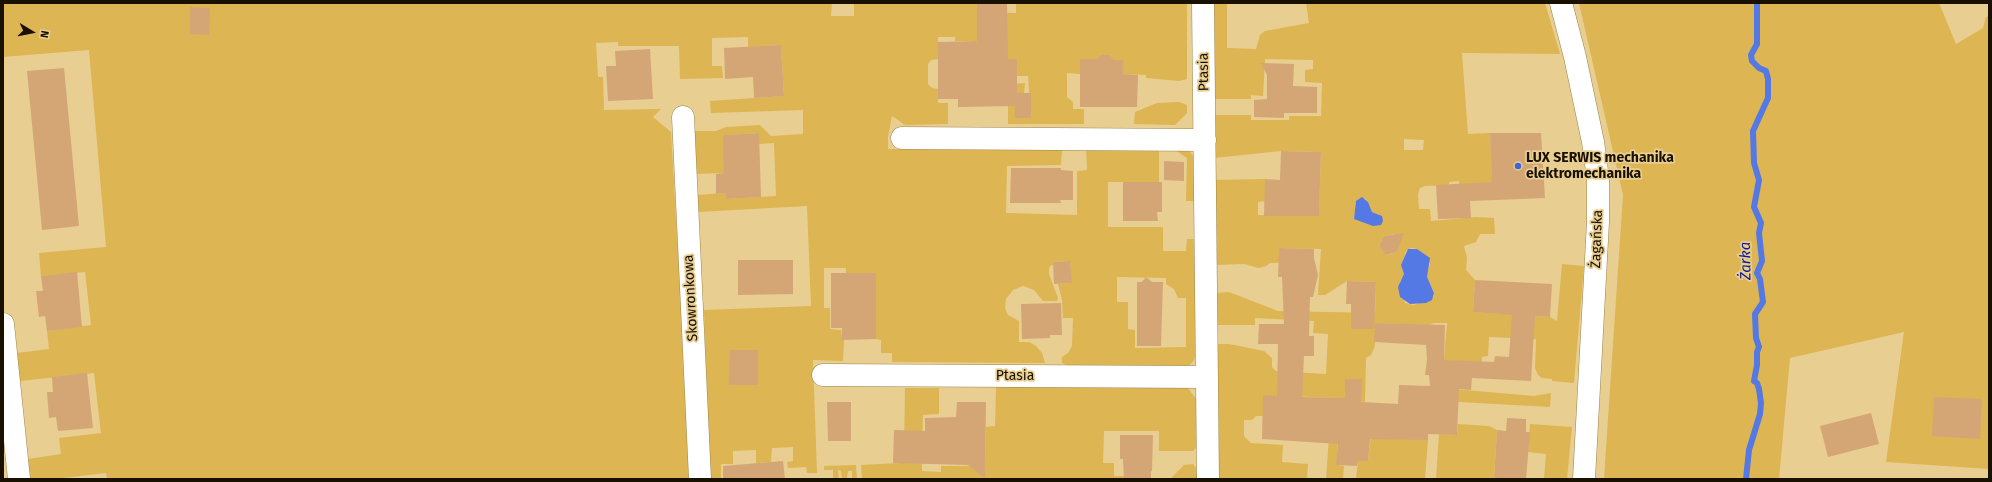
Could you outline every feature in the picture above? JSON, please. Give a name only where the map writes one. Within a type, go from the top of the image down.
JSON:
[{"type":"street","name":"Ptasia","points":[[1203,3],[1208,479]]},
{"type":"street","name":"Żagańska","points":[[1561,3],[1575,57],[1593,142],[1598,178],[1598,222],[1584,479]]},
{"type":"street","name":"Skowronkowa","points":[[683,117],[700,479]]},
{"type":"street","points":[[902,138],[1205,140]]},
{"type":"street","points":[[3,324],[19,479]]},
{"type":"street","name":"Ptasia","points":[[823,375],[1207,377]]},
{"type":"shaded area","points":[[3,3],[832,3],[831,16],[854,16],[854,3],[977,3],[977,12],[1016,13],[1016,3],[1187,3],[1187,79],[1179,81],[1146,78],[1146,75],[1123,74],[1124,60],[1114,60],[1110,55],[1101,55],[1097,59],[1080,59],[1080,74],[1067,73],[1067,97],[1073,102],[1073,109],[1084,109],[1084,124],[1008,124],[1008,84],[1025,83],[1024,93],[1015,93],[1015,117],[1031,117],[1028,76],[1017,76],[1008,59],[992,41],[955,41],[955,37],[938,37],[938,59],[931,60],[928,64],[928,84],[932,88],[938,89],[938,103],[948,103],[948,124],[905,125],[892,116],[888,137],[888,149],[1062,150],[1061,165],[1007,166],[1006,213],[1077,215],[1077,171],[1087,170],[1086,146],[1185,148],[1194,157],[1194,201],[1186,201],[1187,158],[1175,150],[1159,150],[1159,182],[1108,182],[1108,227],[1163,227],[1163,251],[1186,251],[1187,239],[1195,239],[1195,358],[1192,363],[1186,367],[1071,367],[1062,363],[1062,357],[1068,353],[1072,346],[1073,318],[1063,318],[1062,300],[1058,284],[1071,283],[1070,261],[1053,262],[1053,265],[1050,266],[1049,274],[1058,298],[1057,301],[1043,301],[1034,290],[1023,286],[1013,290],[1006,299],[1005,308],[1008,315],[1019,321],[1019,342],[1029,342],[1036,346],[1042,353],[1045,363],[892,362],[892,353],[881,353],[881,340],[876,339],[876,273],[846,273],[846,268],[824,268],[824,308],[830,308],[830,329],[841,330],[841,339],[844,340],[843,361],[813,360],[817,473],[807,473],[806,467],[788,468],[787,462],[793,461],[793,447],[772,448],[771,462],[756,463],[756,450],[733,451],[733,464],[721,464],[721,479],[710,479],[704,310],[811,306],[807,206],[698,212],[697,195],[726,193],[726,199],[776,196],[774,143],[759,144],[759,133],[724,135],[724,173],[696,174],[693,131],[716,131],[726,127],[760,125],[771,136],[803,134],[803,110],[711,113],[710,101],[784,96],[781,45],[748,47],[748,37],[712,38],[712,66],[722,66],[723,78],[680,79],[679,46],[618,46],[618,42],[596,43],[598,77],[603,77],[604,110],[661,109],[653,117],[671,132],[691,479],[107,479],[106,473],[55,479],[30,479],[28,459],[61,454],[59,438],[101,433],[94,373],[20,381],[17,353],[49,349],[47,331],[91,325],[85,272],[41,276],[39,253],[106,247],[89,50],[3,57]],"holes":[[[1117,277],[1166,278],[1166,284],[1174,289],[1178,298],[1186,298],[1186,347],[1135,348],[1135,330],[1128,329],[1128,302],[1117,302]]]},
{"type":"shaded area","points":[[1212,3],[1227,3],[1227,48],[1256,49],[1260,35],[1265,31],[1309,23],[1306,3],[1545,3],[1560,54],[1462,53],[1468,134],[1490,133],[1493,200],[1459,184],[1459,181],[1449,182],[1449,185],[1425,186],[1420,188],[1418,194],[1419,209],[1430,209],[1431,221],[1476,217],[1494,218],[1495,234],[1480,234],[1476,242],[1464,246],[1467,258],[1466,270],[1475,280],[1473,312],[1550,317],[1557,321],[1562,264],[1584,266],[1574,383],[1552,381],[1552,379],[1542,378],[1538,375],[1535,368],[1536,339],[1489,337],[1488,356],[1482,357],[1481,374],[1444,360],[1447,323],[1434,323],[1429,325],[1375,323],[1375,346],[1371,355],[1366,358],[1365,402],[1357,401],[1338,430],[1337,465],[1344,466],[1343,479],[1326,479],[1331,409],[1335,398],[1291,396],[1263,416],[1256,416],[1252,420],[1244,420],[1244,436],[1251,443],[1283,445],[1282,462],[1308,464],[1307,479],[1217,479],[1216,344],[1229,344],[1264,351],[1272,358],[1272,367],[1276,371],[1326,374],[1328,334],[1313,333],[1314,321],[1255,318],[1255,325],[1216,325],[1215,293],[1229,292],[1278,311],[1375,313],[1376,282],[1347,281],[1325,295],[1318,295],[1321,249],[1279,248],[1279,263],[1270,263],[1259,268],[1244,264],[1215,265],[1214,180],[1265,179],[1265,201],[1258,202],[1258,215],[1319,216],[1321,152],[1281,151],[1214,158],[1214,115],[1251,115],[1251,120],[1289,120],[1289,116],[1321,116],[1322,83],[1305,82],[1305,70],[1313,69],[1313,60],[1265,59],[1263,96],[1251,95],[1251,99],[1214,99]],"holes":[[[1404,139],[1424,140],[1423,150],[1404,150]],[[1366,199],[1372,212],[1380,215],[1354,219],[1356,202]],[[1394,234],[1400,242],[1397,252],[1387,255],[1379,246],[1384,236]],[[1411,248],[1417,249],[1430,264],[1426,277],[1434,293],[1433,298],[1414,305],[1405,303],[1400,281],[1404,278],[1402,268],[1406,251]]]},
{"type":"shaded area","points":[[1579,3],[1756,3],[1756,44],[1750,55],[1751,61],[1758,69],[1765,72],[1767,79],[1767,98],[1752,131],[1753,163],[1758,180],[1754,207],[1761,223],[1758,233],[1762,261],[1756,273],[1759,279],[1763,301],[1754,314],[1755,338],[1758,347],[1754,381],[1757,383],[1759,414],[1755,423],[1749,450],[1745,479],[1604,479],[1623,195]]},
{"type":"shaded area","points":[[1758,3],[1939,3],[1956,44],[1983,28],[1986,17],[1989,16],[1989,469],[1886,462],[1904,332],[1790,358],[1779,479],[1746,479],[1750,450],[1760,414],[1761,403],[1758,382],[1755,380],[1759,347],[1755,314],[1764,302],[1760,279],[1757,273],[1763,262],[1759,233],[1762,222],[1755,207],[1760,180],[1755,163],[1754,131],[1769,99],[1769,79],[1767,71],[1759,67],[1753,61],[1752,55],[1758,44]]},
{"type":"shaded area","points":[[1179,102],[1187,105],[1187,113],[1175,125],[1134,124],[1135,112],[1157,103]]},
{"type":"shaded area","points":[[996,387],[1187,387],[1197,400],[1197,447],[1193,451],[1159,451],[1159,431],[1104,431],[1103,463],[1114,463],[1114,476],[1124,476],[1124,479],[862,479],[861,465],[900,463],[922,453],[922,471],[941,472],[941,466],[985,466],[986,427],[995,426]]},
{"type":"shaded area","points":[[905,388],[939,388],[939,414],[923,415],[922,451],[904,451]]},
{"type":"shaded area","points":[[1442,388],[1534,396],[1551,393],[1550,407],[1441,401]]},
{"type":"shaded area","points":[[1458,424],[1489,426],[1497,430],[1494,478],[1498,479],[1436,479],[1439,434],[1457,435]]},
{"type":"shaded area","points":[[1530,424],[1572,427],[1567,479],[1544,479],[1546,454],[1528,452]]},
{"type":"shaded area","points":[[1371,435],[1428,440],[1425,479],[1356,479],[1358,461],[1368,461]]},
{"type":"shaded area","points":[[1193,464],[1196,468],[1197,479],[1170,479],[1184,465]]},
{"type":"shaded area","points":[[856,465],[857,478],[852,479],[852,471],[848,471],[847,478],[842,479],[841,471],[838,470],[839,479],[833,479],[833,470],[824,470],[824,466]]},
{"type":"water","points":[[1362,197],[1368,202],[1372,212],[1382,216],[1383,221],[1381,225],[1373,226],[1354,219],[1356,201]]},
{"type":"water","points":[[1408,249],[1417,249],[1430,258],[1427,277],[1434,293],[1432,300],[1426,303],[1410,304],[1400,297],[1398,287],[1404,274],[1401,265]]},
{"type":"building","points":[[977,3],[1007,3],[1008,59],[1017,59],[1017,93],[1031,93],[1031,118],[1015,118],[1015,106],[958,107],[958,99],[938,99],[938,42],[977,41]]},
{"type":"building","points":[[190,7],[210,8],[209,35],[190,34]]},
{"type":"building","points":[[781,45],[784,96],[754,98],[753,77],[725,79],[724,48]]},
{"type":"building","points":[[650,49],[653,99],[608,101],[606,66],[616,66],[615,51]]},
{"type":"building","points":[[1101,55],[1110,55],[1114,60],[1124,60],[1123,74],[1138,75],[1137,107],[1080,107],[1080,59],[1097,59]]},
{"type":"building","points":[[1261,63],[1294,64],[1293,86],[1317,87],[1317,113],[1284,113],[1284,118],[1254,117],[1254,100],[1267,99],[1267,75]]},
{"type":"building","points":[[64,68],[79,226],[42,230],[27,71]]},
{"type":"building","points":[[759,133],[761,197],[726,199],[726,193],[716,194],[716,174],[724,173],[723,135]]},
{"type":"building","points":[[1490,133],[1541,133],[1545,198],[1470,201],[1471,218],[1438,219],[1436,185],[1492,182]]},
{"type":"building","points":[[1281,151],[1321,152],[1319,216],[1264,216],[1265,179],[1280,180]]},
{"type":"building","points":[[1164,161],[1184,162],[1184,181],[1164,180]]},
{"type":"building","points":[[1011,168],[1061,168],[1061,170],[1073,171],[1073,200],[1060,200],[1061,203],[1010,203]]},
{"type":"building","points":[[1123,182],[1162,182],[1162,212],[1157,212],[1158,221],[1123,221]]},
{"type":"building","points":[[1404,233],[1397,252],[1386,255],[1379,246],[1384,236]]},
{"type":"building","points":[[1279,248],[1314,249],[1314,258],[1318,275],[1313,297],[1310,297],[1309,336],[1314,336],[1314,356],[1304,356],[1302,397],[1345,398],[1345,379],[1362,379],[1361,402],[1398,404],[1399,385],[1430,386],[1429,375],[1425,375],[1427,360],[1426,345],[1374,342],[1375,323],[1445,325],[1444,360],[1494,362],[1495,356],[1509,357],[1512,315],[1473,312],[1475,280],[1552,284],[1550,317],[1535,316],[1531,381],[1472,378],[1471,390],[1459,389],[1457,435],[1428,434],[1428,440],[1370,439],[1368,461],[1358,461],[1357,466],[1336,465],[1338,444],[1262,439],[1263,395],[1277,396],[1278,344],[1258,344],[1259,324],[1284,324],[1282,277],[1278,277]]},
{"type":"building","points":[[738,260],[793,260],[793,294],[738,295]]},
{"type":"building","points":[[1070,261],[1072,283],[1054,284],[1053,262]]},
{"type":"building","points":[[77,272],[82,327],[47,331],[45,316],[39,317],[36,291],[43,291],[41,276]]},
{"type":"building","points":[[831,273],[876,273],[876,339],[841,340],[842,328],[831,328]]},
{"type":"building","points":[[1146,277],[1152,282],[1163,282],[1161,346],[1137,346],[1137,282],[1142,282]]},
{"type":"building","points":[[1347,281],[1376,282],[1374,329],[1351,329],[1351,304],[1346,304]]},
{"type":"building","points":[[1061,303],[1062,335],[1050,335],[1050,338],[1022,339],[1021,304]]},
{"type":"building","points":[[730,350],[758,350],[758,385],[729,385]]},
{"type":"building","points":[[87,373],[93,428],[58,431],[56,417],[49,418],[47,392],[53,392],[52,377]]},
{"type":"building","points":[[1934,397],[1982,399],[1980,439],[1932,436]]},
{"type":"building","points":[[827,402],[851,402],[851,441],[828,441]]},
{"type":"building","points":[[957,402],[986,402],[985,478],[968,465],[893,463],[894,430],[925,431],[925,418],[956,417]]},
{"type":"building","points":[[1871,413],[1879,444],[1828,457],[1820,426]]},
{"type":"building","points":[[1507,418],[1526,419],[1526,432],[1530,432],[1526,479],[1494,479],[1497,430],[1506,431]]},
{"type":"building","points":[[1120,435],[1153,435],[1151,479],[1124,479],[1123,459],[1120,459]]},
{"type":"building","points":[[783,461],[785,479],[723,479],[723,466]]},
{"type":"waterway","name":"Żarka","points":[[1746,479],[1749,450],[1760,414],[1761,403],[1759,389],[1757,383],[1754,381],[1757,365],[1757,352],[1759,347],[1756,338],[1755,314],[1763,302],[1760,279],[1757,273],[1762,261],[1759,233],[1761,223],[1754,207],[1759,180],[1754,163],[1753,131],[1768,98],[1768,79],[1766,71],[1759,68],[1752,61],[1751,55],[1757,44],[1757,3]]},
{"type":"place","name":"LUX SERWIS mechanika elektromechanika","points":[[1518,166]]}]
